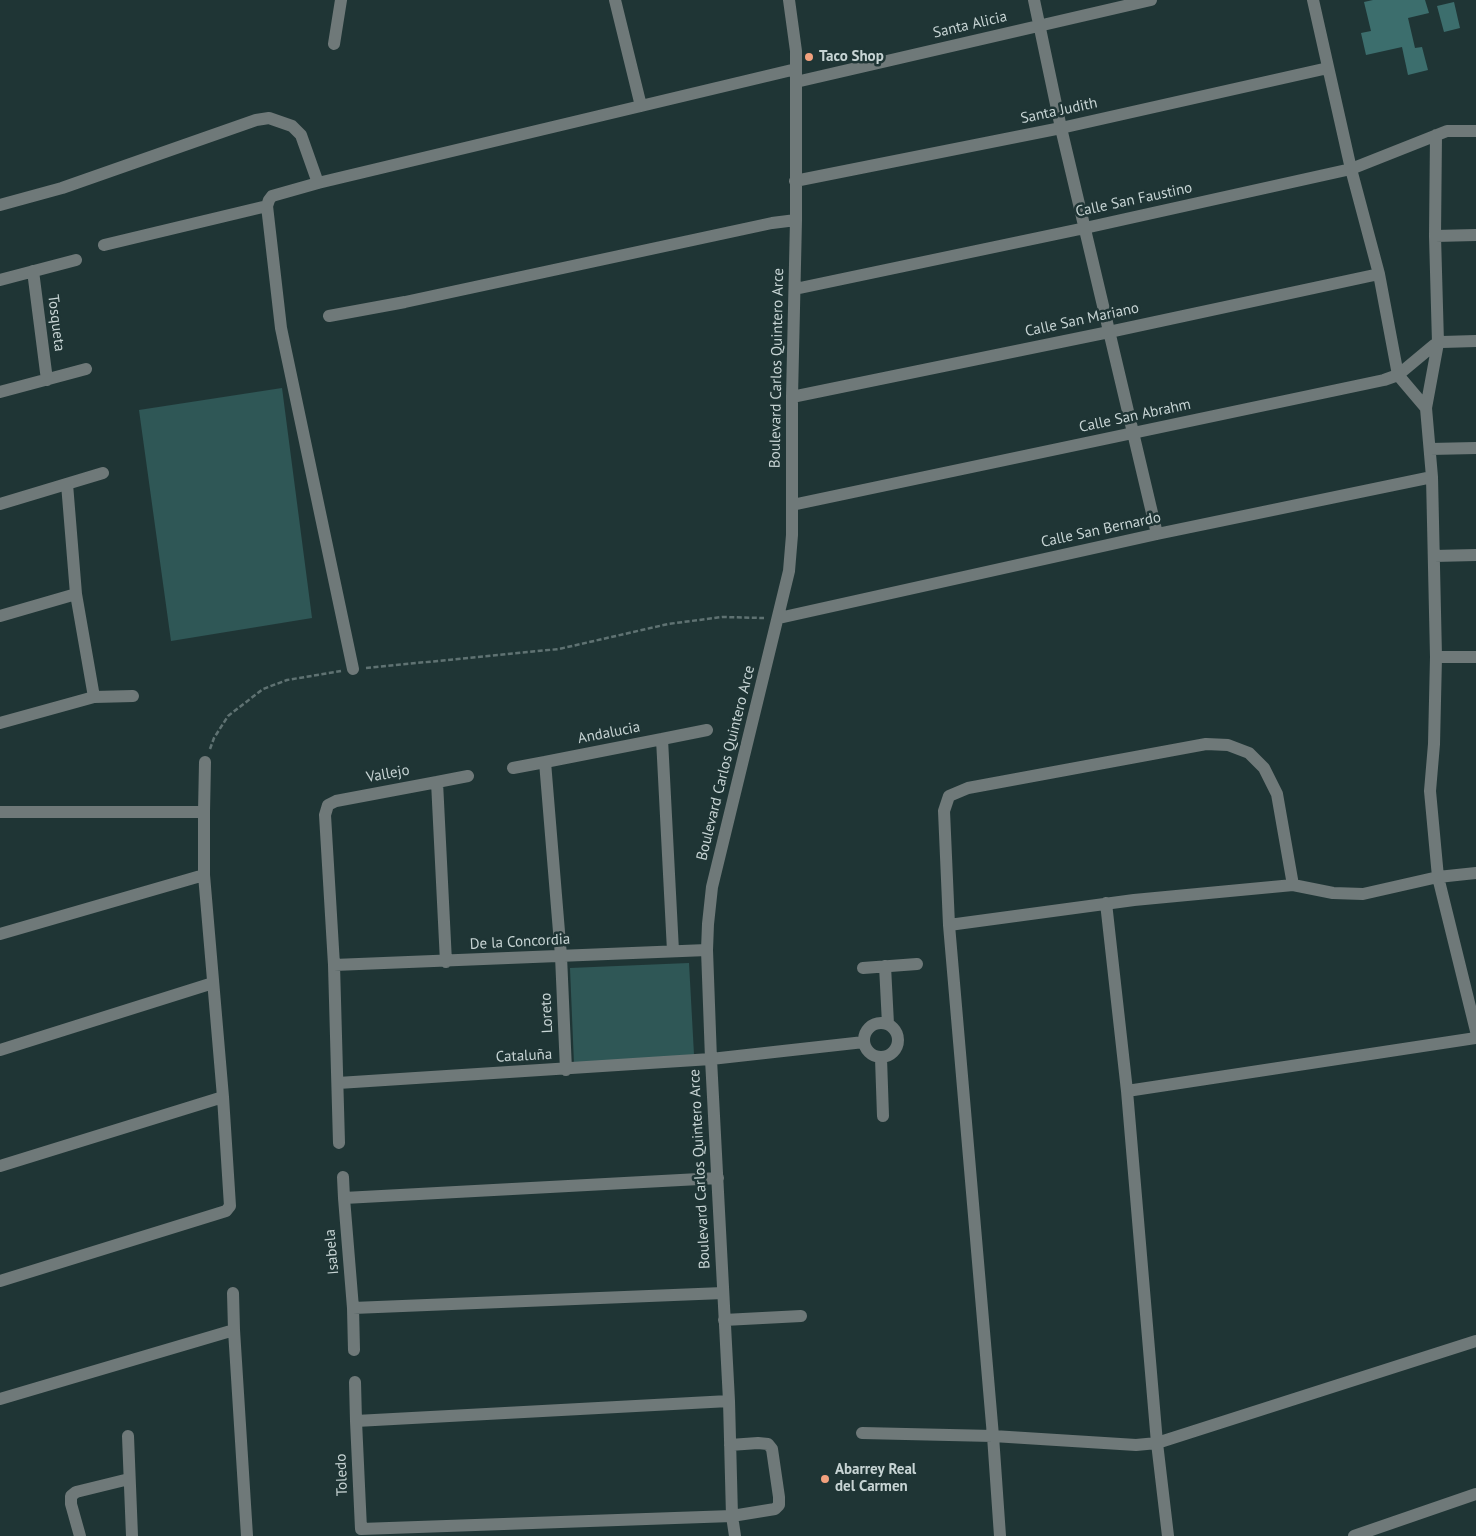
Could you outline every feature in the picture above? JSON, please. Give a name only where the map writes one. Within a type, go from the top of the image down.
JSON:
[{"type":"street","points":[[334,44],[340,0]]},
{"type":"street","points":[[615,0],[641,106]]},
{"type":"street","name":"Boulevard Carlos Quintero Arce","points":[[735,1536],[732,1516],[729,1401],[707,950],[712,887],[779,618],[789,571],[792,536],[796,51],[788,0]]},
{"type":"street","points":[[1034,0],[1061,128],[1157,534]]},
{"type":"street","name":"Santa Alicia","points":[[796,82],[1151,0]]},
{"type":"street","points":[[1313,0],[1351,169],[1379,274],[1398,375],[1426,408]]},
{"type":"street","name":"Santa Judith","points":[[795,181],[1061,128],[1328,68]]},
{"type":"street","points":[[353,669],[281,328],[267,206],[272,196],[318,183],[796,69]]},
{"type":"street","points":[[0,205],[62,188],[256,120],[269,118],[292,126],[301,135],[318,183]]},
{"type":"street","name":"Calle San Faustino","points":[[795,289],[1085,228],[1351,169],[1447,131],[1476,131]]},
{"type":"street","points":[[1436,135],[1435,236],[1438,343],[1426,408],[1432,477],[1436,657],[1434,744],[1430,791],[1438,877],[1476,1032]]},
{"type":"street","points":[[104,245],[267,206]]},
{"type":"street","points":[[329,316],[405,302],[772,223],[796,220]]},
{"type":"street","points":[[1435,236],[1476,235]]},
{"type":"street","points":[[0,280],[76,260]]},
{"type":"street","name":"Tosqueta","points":[[33,271],[47,380]]},
{"type":"street","name":"Calle San Mariano","points":[[792,397],[1379,274]]},
{"type":"street","points":[[1438,343],[1476,341]]},
{"type":"street","name":"Calle San Abrahm","points":[[792,505],[1375,382],[1398,375],[1438,343]]},
{"type":"street","points":[[0,392],[86,369]]},
{"type":"street","points":[[1430,449],[1476,448]]},
{"type":"street","points":[[0,504],[104,473]]},
{"type":"street","name":"Calle San Bernardo","points":[[779,618],[1157,534],[1432,477]]},
{"type":"street","points":[[66,484],[76,594],[94,697]]},
{"type":"street","points":[[1434,556],[1476,555]]},
{"type":"street","points":[[0,616],[76,594]]},
{"type":"street","points":[[1436,657],[1476,657]]},
{"type":"street","points":[[0,722],[94,697],[133,696]]},
{"type":"street","points":[[662,739],[707,730]]},
{"type":"street","name":"Andalucia","points":[[513,768],[662,739],[673,951]]},
{"type":"street","points":[[1000,1536],[949,925],[944,810],[949,796],[968,788],[1206,744],[1228,745],[1249,753],[1264,768],[1277,794],[1293,885]]},
{"type":"street","points":[[0,1281],[228,1210],[230,1206],[223,1097],[204,875],[205,762]]},
{"type":"street","points":[[545,762],[560,956]]},
{"type":"street","points":[[446,962],[438,782],[468,776]]},
{"type":"street","name":"Vallejo","points":[[334,965],[325,815],[328,804],[438,782]]},
{"type":"street","points":[[0,812],[204,812]]},
{"type":"street","points":[[949,925],[1106,903],[1293,885],[1333,893],[1363,894],[1438,877],[1476,873]]},
{"type":"street","points":[[3,929],[204,875]]},
{"type":"street","points":[[1106,903],[1127,1091],[1157,1443],[1168,1536]]},
{"type":"street","name":"De la Concordia","points":[[334,965],[446,962],[707,950]]},
{"type":"street","name":"Loreto","points":[[560,956],[566,1070]]},
{"type":"street","points":[[863,968],[917,964]]},
{"type":"street","points":[[334,965],[339,1143]]},
{"type":"street","points":[[885,966],[888,1024]]},
{"type":"street","points":[[0,1050],[213,983]]},
{"type":"street","points":[[876,1024],[888,1024],[897,1032],[898,1044],[892,1054],[881,1058],[870,1053],[864,1042],[864,1036],[876,1024]]},
{"type":"street","points":[[1127,1091],[1476,1038]]},
{"type":"street","name":"Cataluña","points":[[338,1083],[566,1070],[711,1059],[864,1042]]},
{"type":"street","points":[[881,1058],[883,1116]]},
{"type":"street","points":[[0,1166],[223,1097]]},
{"type":"street","name":"Isabela","points":[[343,1177],[353,1308],[354,1350]]},
{"type":"street","points":[[344,1198],[718,1178]]},
{"type":"street","points":[[233,1293],[247,1536]]},
{"type":"street","points":[[353,1308],[723,1293]]},
{"type":"street","points":[[724,1320],[801,1316]]},
{"type":"street","points":[[0,1400],[234,1330]]},
{"type":"street","points":[[862,1433],[993,1436],[1136,1445],[1157,1443],[1476,1341]]},
{"type":"street","name":"Toledo","points":[[355,1382],[361,1533],[732,1516],[775,1508],[779,1505],[772,1449],[768,1444],[758,1443],[730,1446]]},
{"type":"street","points":[[356,1421],[729,1401]]},
{"type":"street","points":[[128,1436],[132,1536]]},
{"type":"street","points":[[80,1536],[71,1504],[71,1496],[76,1492],[129,1480]]},
{"type":"street","points":[[1354,1536],[1476,1494]]},
{"type":"path","points":[[205,762],[214,738],[228,716],[263,689],[287,680],[353,669],[559,649],[677,623],[722,618],[779,618]]},
{"type":"shaded area","points":[[282,388],[312,618],[171,641],[139,410]]},
{"type":"shaded area","points":[[689,963],[694,1055],[574,1064],[570,968]]},
{"type":"building","points":[[1373,0],[1425,0],[1429,13],[1408,18],[1415,48],[1422,47],[1428,70],[1408,75],[1402,47],[1366,55],[1361,33],[1371,31],[1364,2]]},
{"type":"building","points":[[1454,2],[1460,28],[1444,32],[1437,6]]},
{"type":"place","name":"Taco Shop","points":[[809,57]]},
{"type":"place","name":"Abarrey Real del Carmen","points":[[825,1479]]}]
